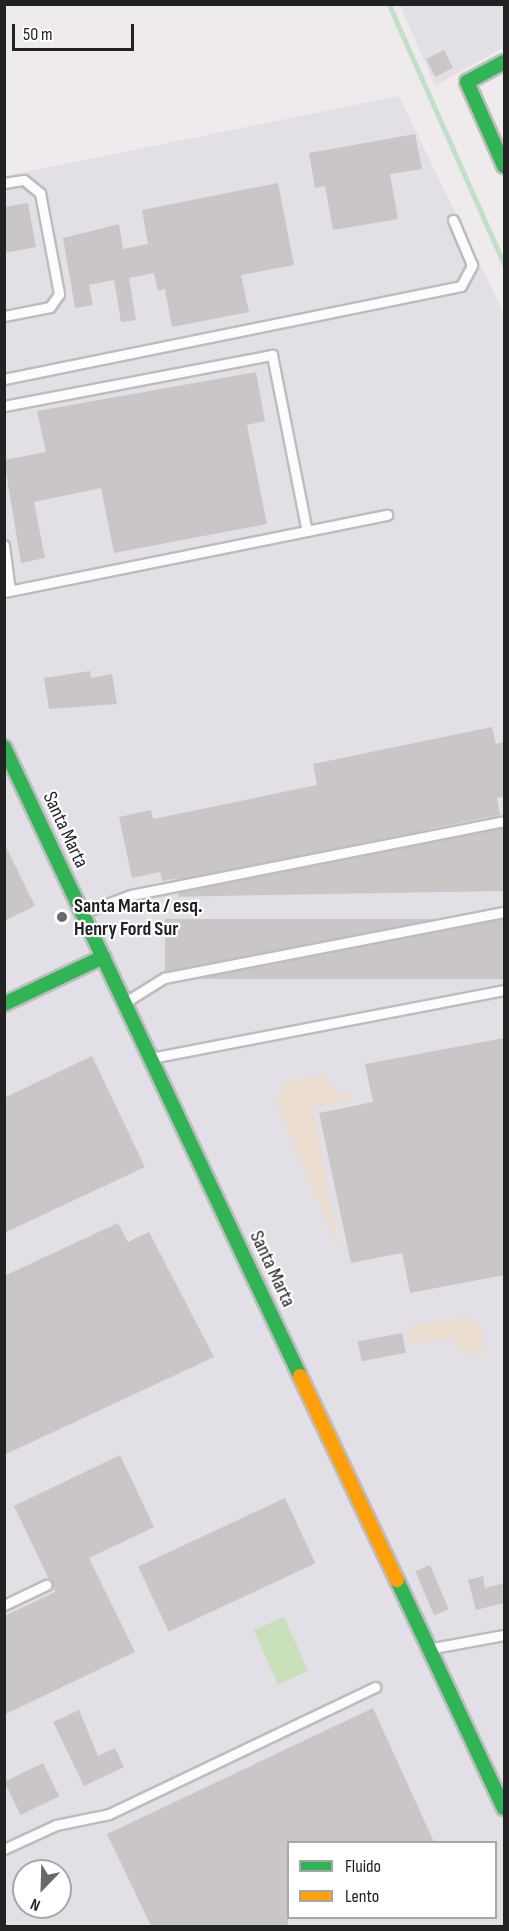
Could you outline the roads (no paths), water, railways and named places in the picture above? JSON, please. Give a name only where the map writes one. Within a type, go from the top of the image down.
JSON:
[{"type":"main road","points":[[504,62],[467,82],[504,166]]},
{"type":"main road","name":"Santa Marta","points":[[4,747],[429,1648],[499,1783],[504,1808]]},
{"type":"main road","points":[[4,1004],[104,957]]},
{"type":"lane","points":[[4,183],[24,180],[40,193],[59,294],[50,307],[4,316]]},
{"type":"lane","points":[[4,379],[461,286],[472,265],[453,220]]},
{"type":"lane","points":[[4,406],[272,355],[307,531]]},
{"type":"lane","points":[[4,545],[7,591],[387,515]]},
{"type":"lane","points":[[83,912],[131,895],[504,821]]},
{"type":"lane","points":[[125,1002],[164,978],[504,912]]},
{"type":"lane","points":[[151,1058],[504,990]]},
{"type":"lane","points":[[4,1605],[46,1585]]},
{"type":"lane","points":[[429,1648],[504,1635]]},
{"type":"lane","points":[[4,1849],[56,1825],[109,1814],[375,1687]]},
{"type":"waterway","points":[[389,4],[504,264]]},
{"type":"place","name":"Santa Marta / esq. Henry Ford Sur","points":[[62,917]]}]
